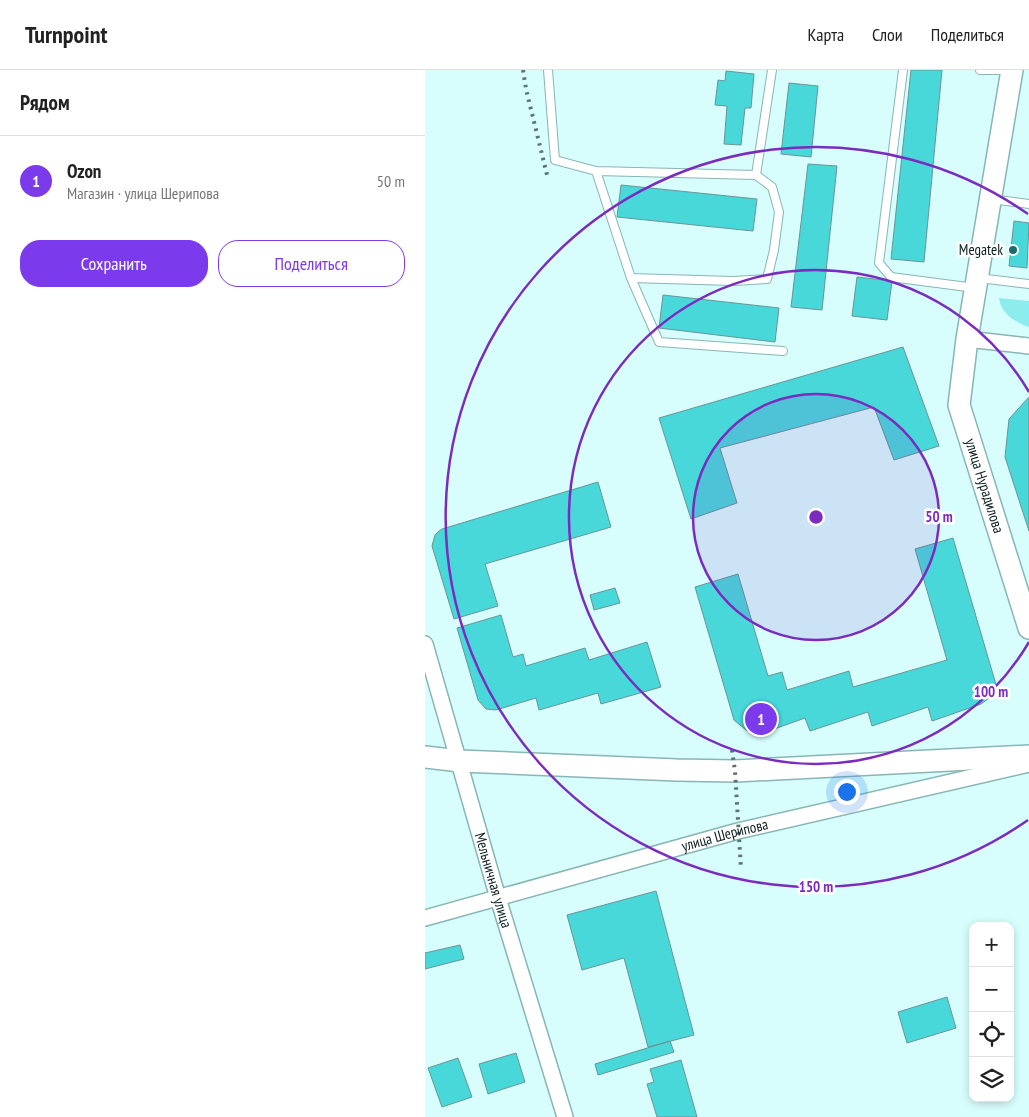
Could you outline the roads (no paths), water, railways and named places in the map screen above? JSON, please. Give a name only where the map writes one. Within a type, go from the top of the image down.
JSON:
[{"type":"main road","name":"улица Нурадилова","points":[[1012,70],[967,339],[959,405],[1029,628]]},
{"type":"main road","points":[[425,757],[460,761],[735,771],[1029,756]]},
{"type":"street","points":[[967,339],[1029,346]]},
{"type":"street","name":"Мельничная улица","points":[[425,644],[498,898],[565,1117]]},
{"type":"street","name":"улица Шерипова","points":[[425,918],[738,831],[1029,764]]},
{"type":"lane","points":[[548,70],[555,160],[597,170],[756,175],[772,187],[779,212],[774,250],[767,279],[733,281],[631,278]]},
{"type":"lane","points":[[756,175],[772,70]]},
{"type":"lane","points":[[903,70],[879,263],[891,278],[1029,284]]},
{"type":"lane","points":[[980,70],[1003,70]]},
{"type":"lane","points":[[597,170],[631,278],[659,342],[783,351]]},
{"type":"lane","points":[[990,199],[1029,204]]},
{"type":"railway","points":[[523,70],[548,179]]},
{"type":"railway","points":[[732,750],[741,869]]},
{"type":"place","name":"Megatek","points":[[1013,250]]},
{"type":"place","name":"Ozon","points":[[761,719]]}]
